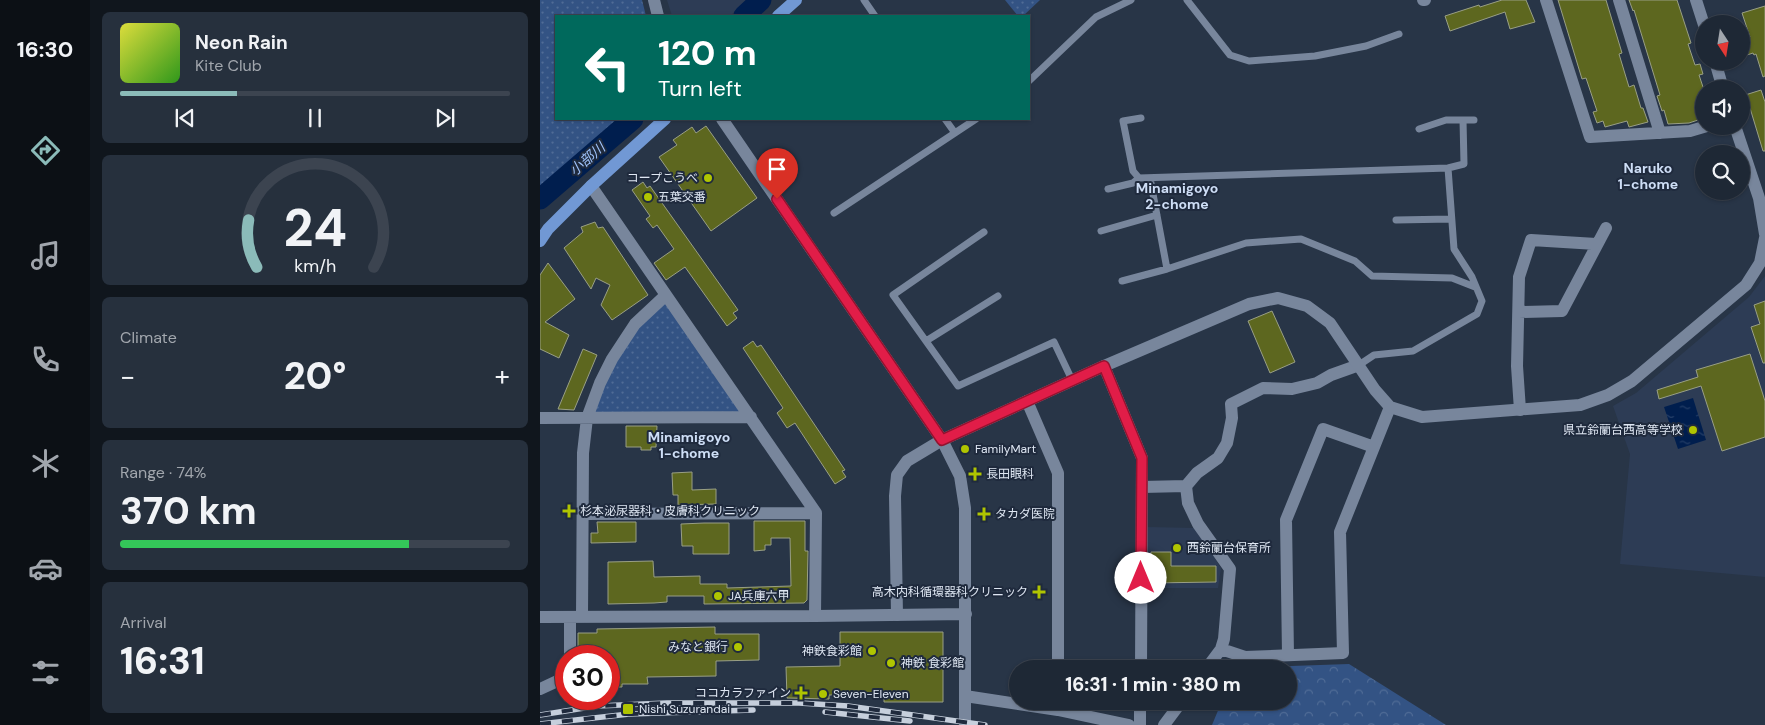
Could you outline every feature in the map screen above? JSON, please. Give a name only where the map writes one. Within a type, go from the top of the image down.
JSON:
[{"type":"main road","points":[[779,15],[796,0]]},
{"type":"main road","points":[[540,241],[544,232],[591,186],[664,120]]},
{"type":"street","points":[[654,0],[658,15]]},
{"type":"street","points":[[1546,0],[1590,137],[1695,130]]},
{"type":"street","points":[[1619,0],[1660,133]]},
{"type":"street","points":[[1696,0],[1701,15]]},
{"type":"street","points":[[723,120],[942,440],[960,476],[963,492],[966,614],[965,725]]},
{"type":"street","points":[[1738,135],[1762,197],[1765,234]]},
{"type":"street","points":[[591,186],[816,513],[816,616]]},
{"type":"street","points":[[1519,312],[1562,311],[1606,228]]},
{"type":"street","points":[[897,615],[896,475],[907,461],[942,440],[1104,366],[1250,304],[1278,298],[1307,306],[1330,323],[1375,390],[1390,407],[1422,417],[1580,405],[1608,395],[1632,381],[1746,284],[1760,263],[1765,238]]},
{"type":"street","points":[[1520,410],[1517,366],[1519,277],[1531,240],[1596,244]]},
{"type":"street","points":[[572,645],[576,617],[583,514],[582,453],[587,418],[600,383],[612,359],[635,324],[666,295]]},
{"type":"street","points":[[1104,366],[1142,458],[1140,660]]},
{"type":"street","points":[[1213,660],[1221,649],[1224,640],[1230,569],[1198,524],[1188,504],[1186,486],[1197,473],[1218,458],[1227,443],[1232,418],[1231,404],[1263,388],[1292,389],[1317,383],[1331,374],[1359,366]]},
{"type":"street","points":[[1027,401],[1058,473],[1058,660]]},
{"type":"street","points":[[1221,649],[1245,657],[1343,653],[1340,532],[1390,407]]},
{"type":"street","points":[[540,418],[751,417]]},
{"type":"street","points":[[1288,655],[1286,520],[1322,429],[1374,447]]},
{"type":"street","points":[[1142,487],[1186,486]]},
{"type":"street","points":[[583,514],[816,513]]},
{"type":"street","points":[[540,617],[966,614]]},
{"type":"street","points":[[540,689],[555,682]]},
{"type":"street","points":[[965,702],[1009,703]]},
{"type":"street","points":[[1076,710],[1129,725]]},
{"type":"street","points":[[1140,710],[1140,725]]},
{"type":"street","points":[[1164,725],[1175,710]]},
{"type":"lane","points":[[864,0],[874,15]]},
{"type":"lane","points":[[1030,80],[1096,17],[1131,0]]},
{"type":"lane","points":[[1187,0],[1230,55],[1249,61],[1315,56],[1366,46],[1399,34]]},
{"type":"lane","points":[[1139,178],[1133,171],[1124,121],[1141,118]]},
{"type":"lane","points":[[946,120],[955,133]]},
{"type":"lane","points":[[834,213],[974,120]]},
{"type":"lane","points":[[1419,129],[1446,120],[1474,120]]},
{"type":"lane","points":[[1108,189],[1133,183],[1139,178],[1448,168],[1464,164],[1463,120]]},
{"type":"lane","points":[[1359,366],[1374,355],[1413,351],[1477,314],[1482,301],[1472,278],[1454,249],[1448,168]]},
{"type":"lane","points":[[1150,178],[1167,269]]},
{"type":"lane","points":[[1101,231],[1157,215]]},
{"type":"lane","points":[[1396,220],[1451,219]]},
{"type":"lane","points":[[984,232],[893,294],[958,386],[1054,342],[1072,380]]},
{"type":"lane","points":[[1122,281],[1167,269],[1246,243],[1301,240],[1355,261],[1372,276],[1452,278],[1475,287]]},
{"type":"lane","points":[[926,341],[998,296]]},
{"type":"shaded area","points":[[667,0],[747,0],[731,15],[672,15]]},
{"type":"shaded area","name":"県立鈴蘭台西高等学校","points":[[1765,276],[1765,577],[1620,564],[1630,454],[1613,406],[1636,393],[1749,297]]},
{"type":"shaded area","name":"西鈴蘭台保育所","points":[[1147,527],[1195,528],[1221,568],[1218,588],[1147,588]]},
{"type":"green space","points":[[540,0],[642,0],[646,15],[555,15],[555,120],[624,120],[540,191]]},
{"type":"green space","points":[[1005,0],[1040,0],[1024,15],[1017,15]]},
{"type":"green space","points":[[666,295],[751,417],[587,418],[612,359]]},
{"type":"green space","points":[[1349,664],[1446,725],[1212,725],[1218,710],[1297,710],[1297,666]]},
{"type":"water","points":[[1693,398],[1706,440],[1678,449],[1664,407]]},
{"type":"building","points":[[1502,0],[1526,0],[1535,22],[1510,29],[1505,12],[1450,31],[1445,16]]},
{"type":"building","points":[[1558,0],[1606,0],[1622,53],[1619,54],[1629,87],[1634,85],[1641,108],[1643,108],[1648,122],[1629,127],[1627,121],[1605,127],[1603,121],[1597,123],[1593,112],[1597,111],[1586,78],[1582,79]]},
{"type":"building","points":[[1629,0],[1677,0],[1691,43],[1688,44],[1695,70],[1702,70],[1703,74],[1699,75],[1701,80],[1695,80],[1695,121],[1668,124],[1657,96],[1660,95]]},
{"type":"building","points":[[1765,6],[1765,76],[1763,77],[1756,54],[1750,54],[1750,15],[1743,15],[1742,13]]},
{"type":"building","points":[[1761,90],[1765,102],[1765,151],[1763,151],[1750,108],[1750,93]]},
{"type":"building","name":"コープこうべ","points":[[706,126],[757,198],[711,231],[659,157],[677,145],[673,140],[692,127],[696,133]]},
{"type":"building","points":[[643,182],[647,188],[650,186],[738,310],[733,313],[737,318],[727,326],[685,267],[666,280],[654,263],[674,249],[657,225],[653,228],[646,219],[650,216],[632,190]]},
{"type":"building","points":[[595,222],[598,228],[603,227],[648,295],[612,320],[601,305],[610,285],[596,278],[591,289],[564,248],[583,232],[581,227]]},
{"type":"building","points":[[548,263],[575,299],[545,322],[569,335],[559,358],[540,349],[540,275]]},
{"type":"building","points":[[1765,301],[1765,363],[1763,363],[1751,327],[1760,324],[1754,305]]},
{"type":"building","points":[[1272,311],[1295,362],[1270,373],[1248,321]]},
{"type":"building","points":[[753,341],[757,347],[761,345],[845,470],[842,471],[846,477],[835,484],[795,423],[787,428],[777,413],[783,408],[743,348]]},
{"type":"building","points":[[583,349],[597,355],[574,410],[558,409]]},
{"type":"building","points":[[1750,354],[1765,401],[1765,437],[1722,451],[1701,386],[1659,399],[1657,390],[1698,377],[1696,370]]},
{"type":"building","points":[[626,426],[657,426],[656,447],[651,447],[651,450],[641,450],[641,447],[626,447]]},
{"type":"building","points":[[692,472],[692,490],[716,489],[716,504],[678,505],[678,495],[673,495],[672,473]]},
{"type":"building","points":[[754,521],[805,521],[805,551],[808,551],[807,600],[804,603],[704,604],[704,596],[667,596],[667,602],[608,604],[608,562],[653,561],[654,577],[700,576],[700,584],[727,584],[727,588],[791,586],[790,538],[771,538],[771,545],[765,545],[765,550],[754,551]]},
{"type":"building","points":[[597,522],[636,522],[636,542],[591,543],[591,533],[598,533]]},
{"type":"building","points":[[729,523],[729,554],[693,554],[693,546],[682,546],[681,524]]},
{"type":"building","points":[[1151,552],[1171,552],[1171,566],[1216,566],[1216,582],[1151,583]]},
{"type":"building","points":[[715,627],[715,634],[759,634],[759,660],[716,661],[716,676],[647,677],[648,684],[622,684],[622,687],[620,687],[620,645],[578,645],[578,633],[597,633],[597,629]]},
{"type":"building","name":"神鉄 食彩館","points":[[840,632],[943,632],[943,702],[884,702],[884,695],[829,695],[829,699],[787,698],[786,667],[840,666]]},
{"type":"waterway","name":"小部川","points":[[745,15],[761,0]]},
{"type":"waterway","name":"小部川","points":[[540,199],[632,120]]},
{"type":"railway","points":[[540,715],[597,706],[667,703],[799,703],[848,706],[985,725]]},
{"type":"railway","points":[[540,724],[629,714],[753,710]]},
{"type":"railway","points":[[825,712],[910,721]]},
{"type":"place","name":"コープこうべ","points":[[708,178]]},
{"type":"place","name":"五葉交番","points":[[648,197]]},
{"type":"place","name":"県立鈴蘭台西高等学校","points":[[1693,430]]},
{"type":"place","name":"FamilyMart","points":[[965,449]]},
{"type":"place","name":"長田眼科","points":[[975,474]]},
{"type":"place","name":"杉本泌尿器科・皮膚科クリニック","points":[[569,511]]},
{"type":"place","name":"タカダ医院","points":[[984,514]]},
{"type":"place","name":"西鈴蘭台保育所","points":[[1177,548]]},
{"type":"place","name":"高木内科循環器科クリニック","points":[[1039,592]]},
{"type":"place","name":"JA兵庫六甲","points":[[718,596]]},
{"type":"place","name":"みなと銀行","points":[[738,647]]},
{"type":"place","name":"神鉄食彩館","points":[[872,651]]},
{"type":"place","name":"神鉄 食彩館","points":[[891,663]]},
{"type":"place","name":"ココカラファイン","points":[[801,693]]},
{"type":"place","name":"Seven-Eleven","points":[[823,694]]},
{"type":"place","name":"Nishi Suzurandai","points":[[628,709]]},
{"type":"district","name":"Naruko 1-chome","points":[[1648,176]]},
{"type":"district","name":"Minamigoyo 2-chome","points":[[1177,196]]},
{"type":"district","name":"Minamigoyo 1-chome","points":[[689,446]]},
{"type":"route","points":[[777,199],[942,440],[1104,366],[1142,458],[1141,578]]}]
